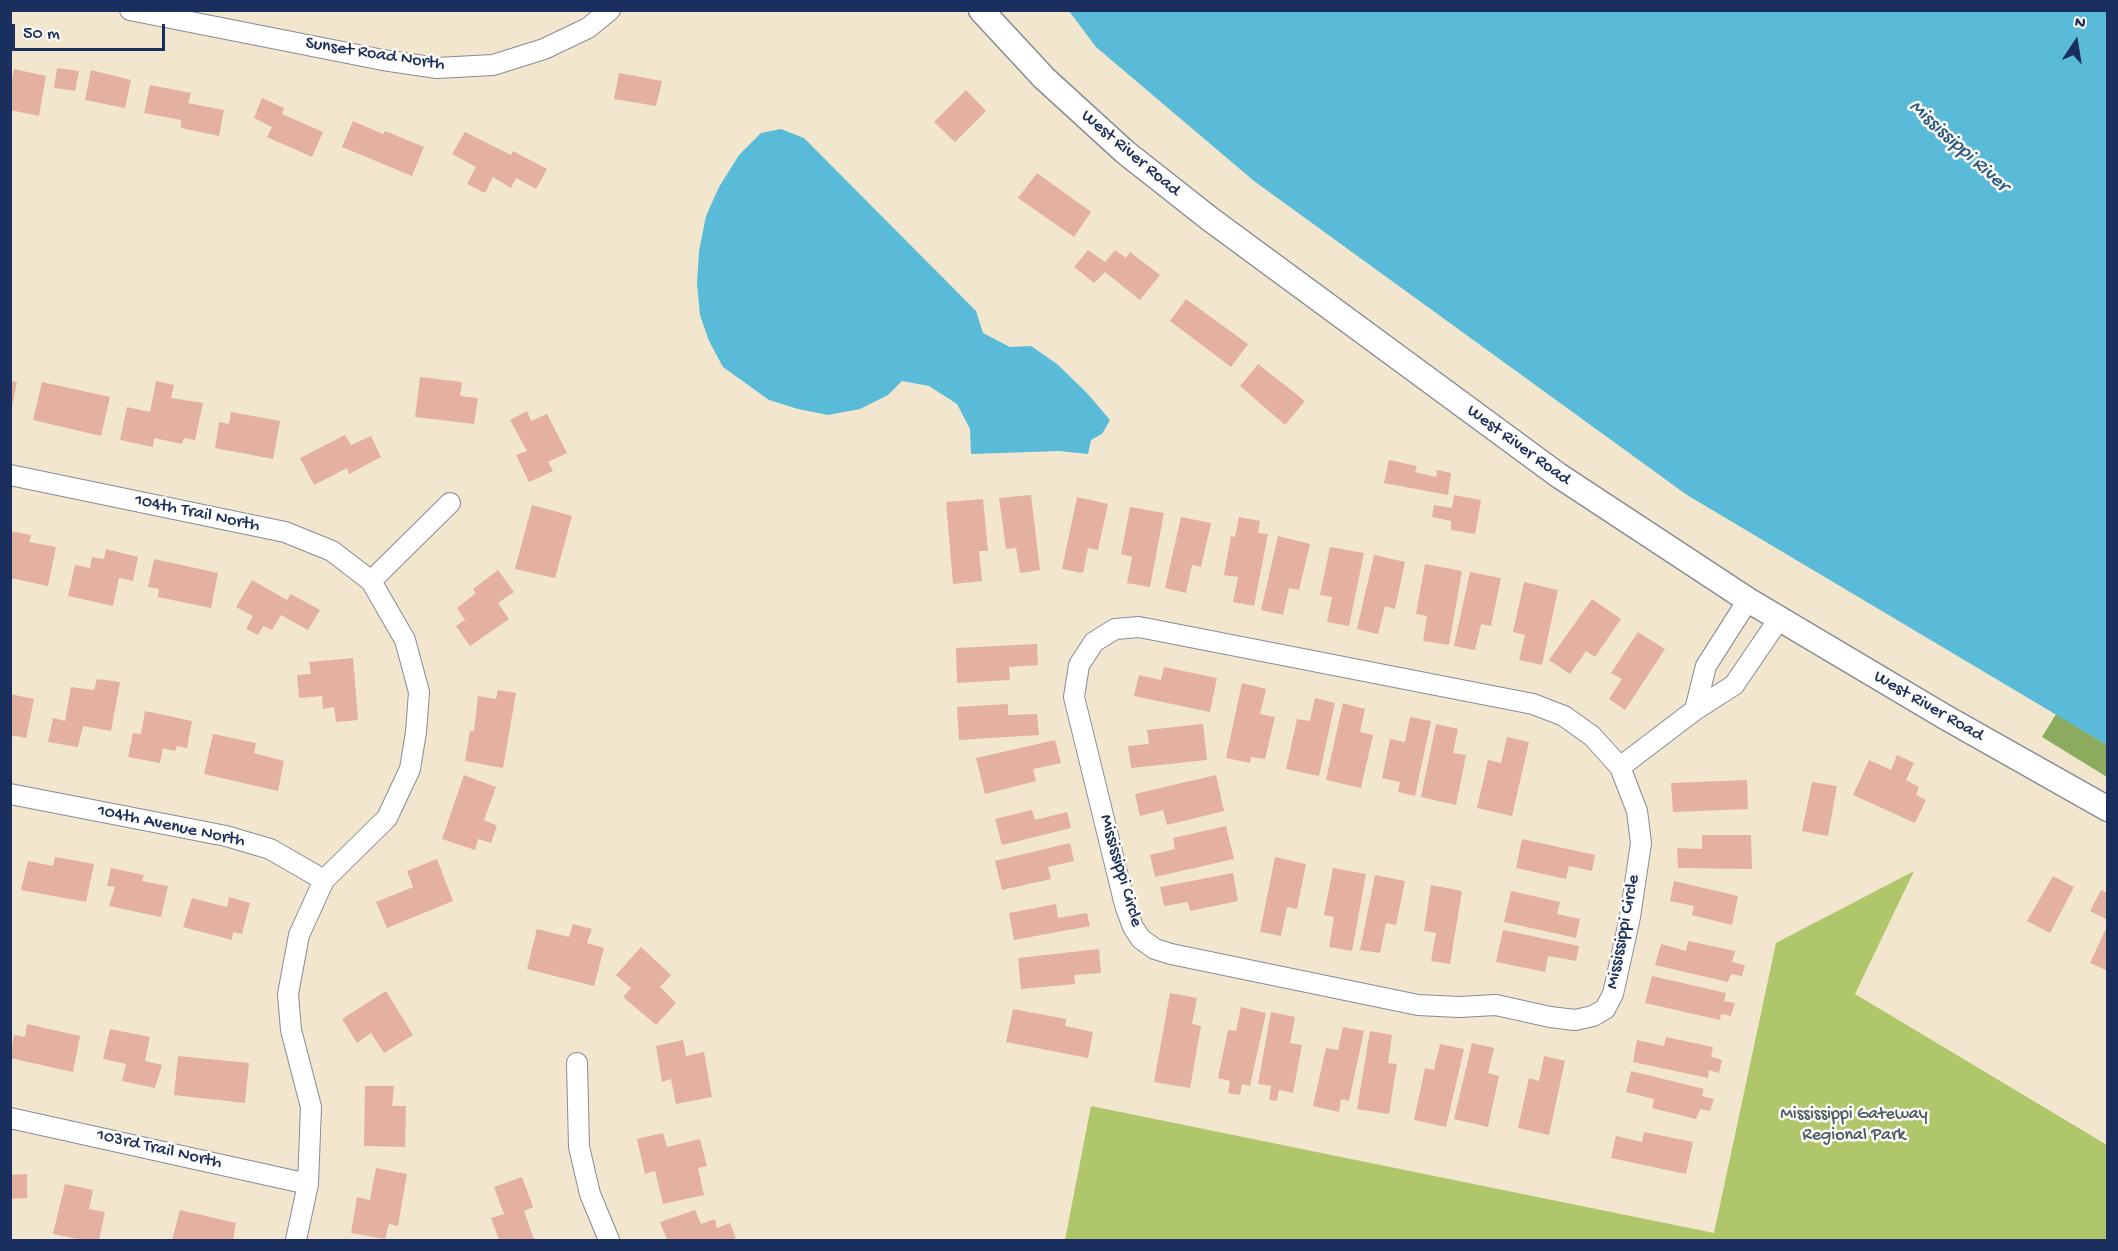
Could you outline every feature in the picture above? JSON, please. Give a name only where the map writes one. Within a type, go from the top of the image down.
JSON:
[{"type":"street","name":"Sunset Road North","points":[[130,10],[383,60],[437,68],[493,64],[544,49],[588,28],[610,10]]},
{"type":"street","name":"West River Road","points":[[981,10],[1038,71],[1125,152],[1210,219],[1558,475],[1779,619],[1965,729],[2108,809]]},
{"type":"street","name":"104th Trail North","points":[[10,475],[285,532],[332,551],[371,581]]},
{"type":"street","points":[[296,1240],[308,1184],[311,1107],[291,1030],[288,994],[299,935],[324,880],[387,818],[410,769],[416,732],[418,692],[405,640],[371,581],[450,502]]},
{"type":"street","points":[[1695,710],[1706,666],[1748,600]]},
{"type":"street","points":[[1620,767],[1695,710],[1734,686],[1779,619]]},
{"type":"street","name":"Mississippi Circle","points":[[1139,627],[1533,704],[1564,716],[1592,736],[1620,767],[1637,811],[1641,843],[1630,917],[1613,994],[1605,1009],[1593,1017],[1575,1020],[1496,1005],[1459,1007],[1418,1005],[1171,954],[1155,949],[1141,939],[1133,927],[1125,905],[1074,697],[1079,665],[1094,642],[1115,629],[1139,627]]},
{"type":"street","name":"104th Avenue North","points":[[10,794],[225,836],[270,849],[324,880]]},
{"type":"street","points":[[577,1063],[579,1147],[590,1194],[609,1240]]},
{"type":"street","name":"103rd Trail North","points":[[10,1118],[308,1184]]},
{"type":"green space","points":[[2056,714],[2107,745],[2107,777],[2042,737]]},
{"type":"green space","name":"Mississippi Gateway Regional Park","points":[[1914,871],[1855,994],[2107,1145],[2107,1240],[1065,1240],[1091,1106],[1714,1233],[1776,943]]},
{"type":"water","name":"Mississippi River","points":[[1069,11],[2107,11],[2107,745],[1687,495],[1254,181],[1096,47]]},
{"type":"water","points":[[781,129],[804,138],[976,311],[983,333],[1010,347],[1031,346],[1057,364],[1087,393],[1110,420],[1102,434],[1091,440],[1088,454],[1059,451],[971,454],[970,429],[957,404],[929,386],[902,381],[888,395],[860,409],[828,415],[769,400],[723,367],[709,341],[700,315],[697,284],[699,251],[706,216],[719,187],[739,155],[761,133]]},
{"type":"building","points":[[57,68],[79,71],[75,91],[54,88]]},
{"type":"building","points":[[14,69],[46,76],[39,116],[10,110],[10,91]]},
{"type":"building","points":[[91,70],[131,80],[125,108],[85,100]]},
{"type":"building","points":[[619,73],[662,81],[656,106],[614,99]]},
{"type":"building","points":[[150,85],[191,93],[188,103],[224,110],[219,136],[181,128],[181,120],[144,113]]},
{"type":"building","points":[[966,90],[986,111],[955,142],[934,122]]},
{"type":"building","points":[[262,98],[284,108],[282,114],[323,132],[312,157],[267,137],[272,127],[254,118]]},
{"type":"building","points":[[353,121],[383,134],[385,131],[424,147],[412,176],[342,147]]},
{"type":"building","points":[[465,132],[511,155],[513,151],[547,169],[536,189],[516,178],[511,188],[493,177],[485,193],[467,184],[476,167],[452,154]]},
{"type":"building","points":[[1037,173],[1091,212],[1074,237],[1018,198]]},
{"type":"building","points":[[1088,250],[1105,262],[1115,250],[1126,258],[1130,252],[1160,275],[1140,300],[1105,272],[1094,283],[1074,267]]},
{"type":"building","points":[[1186,299],[1248,344],[1231,367],[1170,321]]},
{"type":"building","points":[[1258,364],[1305,401],[1285,425],[1240,386]]},
{"type":"building","points":[[420,377],[462,382],[460,396],[478,398],[474,424],[415,417]]},
{"type":"building","points":[[10,381],[17,382],[12,407],[10,407]]},
{"type":"building","points":[[156,381],[174,385],[171,398],[203,403],[195,440],[184,438],[182,444],[154,438],[153,447],[120,440],[127,407],[150,412]]},
{"type":"building","points":[[42,382],[110,397],[101,436],[33,420]]},
{"type":"building","points":[[527,411],[531,421],[547,414],[567,453],[548,462],[553,471],[529,482],[516,455],[527,451],[510,420]]},
{"type":"building","points":[[231,412],[280,421],[273,459],[215,448],[219,422],[229,424]]},
{"type":"building","points":[[345,435],[351,445],[371,436],[381,457],[349,474],[347,468],[314,485],[300,458]]},
{"type":"building","points":[[1389,460],[1417,466],[1415,472],[1436,477],[1437,470],[1451,473],[1448,495],[1384,483]]},
{"type":"building","points":[[1031,495],[1040,570],[1020,573],[1016,548],[1006,549],[999,498]]},
{"type":"building","points":[[1454,495],[1481,500],[1475,534],[1451,530],[1451,521],[1432,517],[1434,505],[1452,508]]},
{"type":"building","points":[[1077,497],[1108,504],[1098,550],[1088,548],[1083,573],[1062,569]]},
{"type":"building","points":[[983,499],[988,551],[979,551],[982,581],[953,584],[946,502]]},
{"type":"building","points":[[532,505],[572,516],[555,578],[515,569]]},
{"type":"building","points":[[1130,507],[1164,513],[1150,587],[1127,583],[1132,557],[1121,554]]},
{"type":"building","points":[[1181,517],[1211,523],[1201,567],[1192,565],[1186,593],[1165,588]]},
{"type":"building","points":[[1239,517],[1260,521],[1258,533],[1268,534],[1254,606],[1233,602],[1238,577],[1224,575],[1231,536],[1235,537]]},
{"type":"building","points":[[10,531],[31,535],[29,542],[56,547],[48,586],[10,578]]},
{"type":"building","points":[[1278,536],[1310,544],[1299,590],[1289,588],[1283,615],[1261,610]]},
{"type":"building","points":[[1330,547],[1364,553],[1349,626],[1327,622],[1332,597],[1320,595]]},
{"type":"building","points":[[106,549],[138,557],[133,581],[119,578],[113,606],[68,596],[75,565],[90,568],[92,557],[104,559]]},
{"type":"building","points":[[1374,555],[1405,562],[1395,609],[1385,606],[1378,634],[1357,629]]},
{"type":"building","points":[[154,559],[218,573],[211,608],[158,597],[159,589],[148,587]]},
{"type":"building","points":[[1425,564],[1462,571],[1449,645],[1423,641],[1427,616],[1416,614]]},
{"type":"building","points":[[498,570],[514,592],[498,603],[509,619],[470,646],[456,626],[465,620],[457,608],[476,593],[473,589]]},
{"type":"building","points":[[1470,572],[1501,578],[1491,626],[1481,624],[1475,650],[1454,646]]},
{"type":"building","points":[[252,580],[287,600],[291,594],[320,610],[308,630],[281,615],[272,630],[263,626],[258,635],[246,629],[253,616],[236,607]]},
{"type":"building","points":[[1524,582],[1558,590],[1542,665],[1519,660],[1525,635],[1513,632]]},
{"type":"building","points":[[1592,599],[1621,619],[1595,657],[1586,651],[1570,674],[1549,660]]},
{"type":"building","points":[[1638,632],[1665,649],[1625,710],[1609,699],[1622,679],[1611,673]]},
{"type":"building","points":[[1037,644],[1038,665],[1009,667],[1010,680],[957,683],[956,648]]},
{"type":"building","points":[[353,658],[358,720],[336,722],[334,707],[323,709],[322,696],[299,698],[297,675],[311,674],[309,662]]},
{"type":"building","points":[[1164,667],[1217,678],[1210,712],[1134,696],[1139,675],[1161,680]]},
{"type":"building","points":[[97,679],[120,682],[111,731],[83,726],[78,747],[48,742],[53,718],[65,721],[71,687],[94,690]]},
{"type":"building","points":[[1242,683],[1266,689],[1260,714],[1275,717],[1265,759],[1251,757],[1250,763],[1226,758]]},
{"type":"building","points":[[498,690],[516,693],[503,768],[465,761],[470,731],[474,731],[478,696],[496,699]]},
{"type":"building","points":[[10,694],[34,699],[26,738],[10,735]]},
{"type":"building","points":[[1315,698],[1335,703],[1319,776],[1286,769],[1297,719],[1310,721]]},
{"type":"building","points":[[1343,703],[1365,709],[1360,732],[1373,735],[1361,788],[1326,780]]},
{"type":"building","points":[[1008,704],[1008,715],[1037,714],[1039,735],[959,740],[957,707]]},
{"type":"building","points":[[145,711],[192,721],[187,748],[177,746],[175,751],[163,748],[160,763],[128,757],[133,733],[141,734]]},
{"type":"building","points":[[1410,717],[1431,721],[1415,796],[1398,792],[1400,782],[1382,778],[1390,739],[1405,742]]},
{"type":"building","points":[[1203,724],[1207,760],[1131,768],[1128,746],[1149,744],[1147,730]]},
{"type":"building","points":[[1436,724],[1458,729],[1453,753],[1466,755],[1456,805],[1421,797]]},
{"type":"building","points":[[213,734],[256,743],[254,753],[284,761],[278,791],[204,774]]},
{"type":"building","points":[[1507,737],[1529,742],[1512,816],[1477,808],[1488,760],[1501,763]]},
{"type":"building","points":[[1055,740],[1061,763],[1033,769],[1036,781],[985,794],[976,758]]},
{"type":"building","points":[[1897,755],[1914,763],[1906,780],[1919,787],[1916,795],[1926,800],[1915,823],[1853,795],[1869,760],[1891,770]]},
{"type":"building","points":[[464,775],[496,787],[484,820],[497,826],[491,843],[478,839],[475,850],[442,839]]},
{"type":"building","points":[[1216,775],[1224,811],[1167,825],[1163,810],[1140,816],[1135,794]]},
{"type":"building","points":[[1747,780],[1748,809],[1673,812],[1671,783]]},
{"type":"building","points":[[1812,782],[1837,786],[1828,836],[1802,831]]},
{"type":"building","points":[[1032,810],[1035,820],[1067,812],[1071,828],[1002,845],[995,819]]},
{"type":"building","points":[[1226,826],[1234,859],[1155,877],[1150,855],[1175,849],[1173,838]]},
{"type":"building","points":[[1702,835],[1751,835],[1752,869],[1678,868],[1677,848],[1702,849]]},
{"type":"building","points":[[1522,839],[1595,855],[1592,871],[1569,866],[1566,879],[1516,868]]},
{"type":"building","points":[[1070,843],[1074,861],[1048,867],[1051,879],[1002,890],[995,861]]},
{"type":"building","points":[[55,857],[94,864],[86,902],[21,890],[28,861],[53,866]]},
{"type":"building","points":[[1275,857],[1306,864],[1297,909],[1287,907],[1281,936],[1260,932]]},
{"type":"building","points":[[437,859],[453,901],[387,928],[376,902],[413,887],[407,871]]},
{"type":"building","points":[[111,868],[144,875],[142,881],[168,886],[161,917],[109,906],[115,887],[107,886]]},
{"type":"building","points":[[1333,868],[1366,874],[1352,951],[1329,947],[1334,917],[1324,915]]},
{"type":"building","points":[[1233,873],[1238,901],[1190,911],[1188,902],[1164,906],[1160,887]]},
{"type":"building","points":[[1375,875],[1405,881],[1396,925],[1386,923],[1380,953],[1360,950]]},
{"type":"building","points":[[2053,876],[2074,887],[2050,933],[2027,921]]},
{"type":"building","points":[[1674,881],[1738,896],[1732,925],[1692,915],[1694,906],[1670,901]]},
{"type":"building","points":[[1431,885],[1462,891],[1450,964],[1431,961],[1436,933],[1424,931]]},
{"type":"building","points":[[2101,890],[2108,893],[2108,920],[2090,911]]},
{"type":"building","points":[[1511,891],[1560,902],[1557,914],[1580,919],[1576,938],[1504,922]]},
{"type":"building","points":[[229,897],[250,903],[242,934],[233,932],[232,940],[183,927],[192,898],[227,907]]},
{"type":"building","points":[[1056,904],[1058,918],[1087,913],[1090,926],[1014,940],[1009,913]]},
{"type":"building","points":[[573,924],[592,929],[587,943],[604,948],[594,986],[527,969],[537,929],[569,937]]},
{"type":"building","points":[[2108,924],[2108,971],[2090,963]]},
{"type":"building","points":[[1503,930],[1579,946],[1576,961],[1548,956],[1545,972],[1496,962]]},
{"type":"building","points":[[1688,941],[1735,951],[1732,962],[1745,965],[1742,976],[1731,974],[1728,982],[1655,965],[1661,944],[1686,951]]},
{"type":"building","points":[[641,947],[671,975],[660,987],[676,1003],[656,1025],[623,997],[631,988],[616,975]]},
{"type":"building","points":[[1099,949],[1101,973],[1074,975],[1075,984],[1021,989],[1018,958]]},
{"type":"building","points":[[1652,976],[1726,993],[1724,1001],[1735,1003],[1731,1016],[1721,1014],[1720,1020],[1645,1003]]},
{"type":"building","points":[[386,991],[413,1035],[384,1053],[371,1033],[357,1043],[342,1019]]},
{"type":"building","points":[[1170,993],[1197,998],[1192,1024],[1201,1026],[1190,1088],[1154,1082]]},
{"type":"building","points":[[1241,1007],[1266,1013],[1250,1086],[1242,1084],[1240,1095],[1228,1093],[1230,1081],[1218,1078],[1228,1030],[1236,1031]]},
{"type":"building","points":[[1013,1009],[1066,1019],[1065,1026],[1093,1032],[1088,1058],[1006,1042]]},
{"type":"building","points":[[1271,1012],[1295,1017],[1290,1043],[1302,1045],[1293,1093],[1279,1090],[1277,1101],[1269,1100],[1271,1086],[1258,1084]]},
{"type":"building","points":[[27,1024],[80,1036],[73,1072],[10,1058],[14,1035],[25,1037]]},
{"type":"building","points":[[1343,1027],[1364,1031],[1349,1101],[1341,1099],[1339,1112],[1313,1106],[1326,1048],[1338,1050]]},
{"type":"building","points":[[110,1029],[150,1037],[145,1061],[162,1065],[155,1088],[122,1081],[126,1064],[103,1059]]},
{"type":"building","points":[[1370,1031],[1392,1035],[1388,1063],[1397,1064],[1389,1114],[1357,1109]]},
{"type":"building","points":[[1666,1037],[1713,1047],[1711,1057],[1722,1060],[1719,1073],[1709,1070],[1708,1078],[1633,1062],[1637,1040],[1664,1046]]},
{"type":"building","points":[[683,1040],[686,1056],[704,1052],[712,1097],[676,1104],[671,1079],[662,1082],[656,1046]]},
{"type":"building","points":[[1472,1043],[1494,1048],[1488,1073],[1499,1076],[1488,1127],[1454,1119]]},
{"type":"building","points":[[1440,1044],[1464,1049],[1446,1127],[1414,1120],[1425,1068],[1434,1070]]},
{"type":"building","points":[[178,1056],[249,1063],[245,1103],[174,1095]]},
{"type":"building","points":[[1544,1056],[1565,1061],[1549,1135],[1518,1128],[1529,1078],[1539,1081]]},
{"type":"building","points":[[1631,1071],[1704,1089],[1702,1096],[1714,1099],[1710,1111],[1700,1109],[1696,1119],[1652,1108],[1654,1099],[1626,1092]]},
{"type":"building","points":[[365,1086],[394,1086],[392,1106],[406,1106],[405,1147],[364,1146]]},
{"type":"building","points":[[1644,1132],[1693,1142],[1686,1174],[1611,1158],[1616,1136],[1642,1142]]},
{"type":"building","points":[[663,1133],[667,1147],[700,1139],[707,1166],[698,1168],[704,1195],[663,1204],[655,1171],[645,1174],[637,1139]]},
{"type":"building","points":[[376,1168],[407,1174],[398,1226],[389,1224],[385,1239],[351,1233],[357,1197],[370,1200]]},
{"type":"building","points":[[27,1174],[27,1198],[10,1199],[10,1175]]},
{"type":"building","points":[[522,1177],[533,1207],[524,1211],[534,1240],[499,1240],[491,1218],[504,1214],[494,1187]]},
{"type":"building","points":[[65,1184],[93,1190],[89,1209],[105,1212],[99,1240],[83,1240],[53,1234]]},
{"type":"building","points":[[180,1210],[236,1223],[233,1240],[172,1240]]},
{"type":"building","points":[[695,1210],[701,1224],[715,1219],[717,1228],[730,1223],[736,1238],[730,1240],[667,1240],[660,1222]]}]
